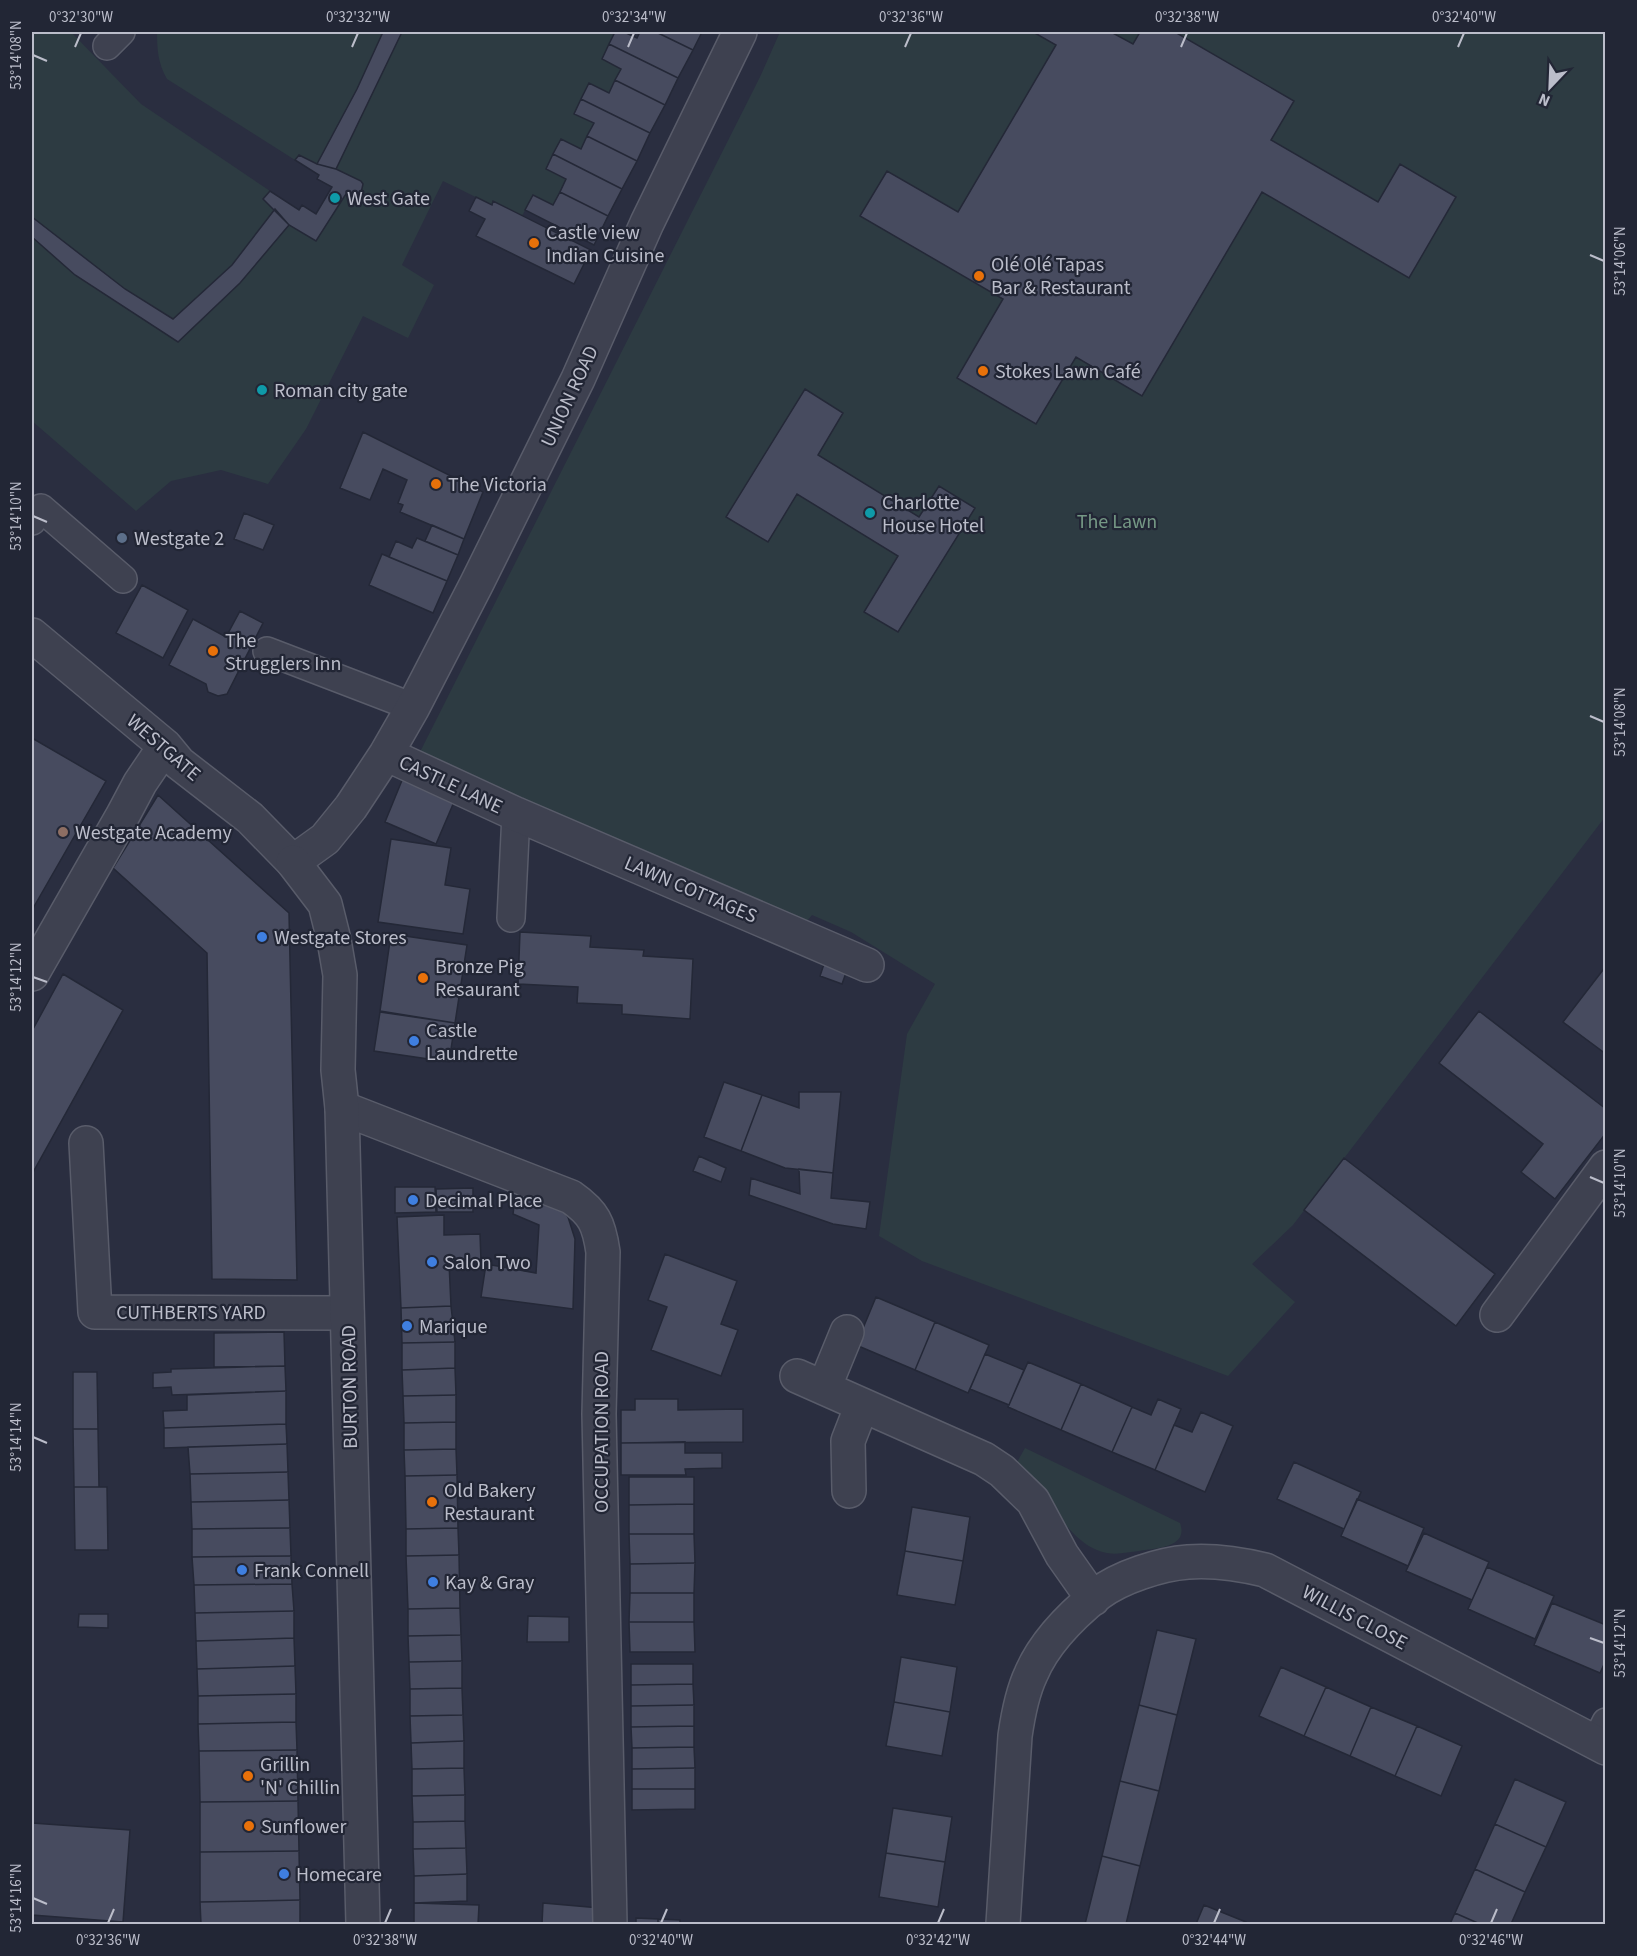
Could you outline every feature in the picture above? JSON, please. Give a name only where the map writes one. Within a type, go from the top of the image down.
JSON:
[{"type":"street","name":"UNION ROAD","points":[[293,862],[325,839],[351,807],[386,754],[413,707],[573,389],[647,223],[740,32]]},
{"type":"street","name":"WESTGATE","points":[[32,635],[165,746],[179,763],[250,818],[293,862]]},
{"type":"street","points":[[32,974],[140,783],[165,746]]},
{"type":"street","name":"CASTLE LANE","points":[[386,754],[516,814]]},
{"type":"street","name":"LAWN COTTAGES","points":[[516,814],[867,965]]},
{"type":"street","name":"BURTON ROAD","points":[[293,862],[326,904],[340,975],[338,1070],[342,1108],[363,1924]]},
{"type":"street","name":"OCCUPATION ROAD","points":[[342,1108],[571,1197],[586,1208],[600,1230],[603,1252],[599,1414],[610,1924]]},
{"type":"street","name":"CUTHBERTS YARD","points":[[86,1143],[95,1312],[347,1313]]},
{"type":"street","points":[[1497,1315],[1605,1167]]},
{"type":"street","points":[[847,1332],[811,1382],[984,1459],[1002,1470],[1033,1501],[1062,1555],[1093,1599]]},
{"type":"street","points":[[849,1491],[848,1442],[862,1405]]},
{"type":"street","name":"WILLIS CLOSE","points":[[1003,1924],[1015,1736],[1023,1694],[1031,1673],[1042,1653],[1060,1631],[1099,1593],[1125,1579],[1160,1567],[1187,1562],[1212,1561],[1265,1570],[1602,1738]]},
{"type":"lane","points":[[34,510],[123,579]]},
{"type":"lane","points":[[267,651],[413,707]]},
{"type":"lane","points":[[511,918],[516,814]]},
{"type":"green space","points":[[32,32],[71,32],[141,104],[270,191],[264,199],[275,209],[232,265],[173,319],[125,289],[32,217]]},
{"type":"green space","points":[[157,32],[383,32],[357,89],[317,164],[299,155],[295,160],[167,79],[159,56]]},
{"type":"green space","points":[[402,32],[615,32],[602,59],[621,69],[609,93],[589,84],[574,114],[594,123],[581,149],[561,139],[546,168],[566,179],[553,205],[533,195],[522,216],[494,201],[492,205],[443,181],[402,265],[434,285],[408,338],[363,316],[306,429],[268,484],[221,470],[171,481],[136,511],[32,421],[32,237],[75,275],[178,342],[240,283],[289,225],[316,241],[346,194],[353,196],[361,193],[363,184],[336,169]]},
{"type":"green space","name":"The Lawn","points":[[780,32],[1605,32],[1605,817],[1293,1225],[1252,1264],[1295,1302],[1228,1376],[922,1261],[879,1236],[907,1034],[935,984],[851,932],[812,915],[807,921],[419,754],[760,77]]},
{"type":"green space","points":[[1025,1448],[1180,1523],[1182,1531],[1180,1538],[1162,1547],[1115,1554],[1091,1547],[1070,1530],[1041,1491],[1016,1464]]},
{"type":"building","points":[[383,32],[402,32],[336,169],[317,164],[357,89]]},
{"type":"building","points":[[615,32],[624,32],[637,38],[640,32],[656,32],[693,50],[678,78],[609,44]]},
{"type":"building","points":[[656,32],[702,32],[693,50]]},
{"type":"building","points":[[1033,32],[1111,32],[1133,44],[1140,32],[1175,32],[1294,101],[1271,140],[1378,202],[1400,164],[1456,197],[1409,278],[1262,192],[1142,396],[1076,357],[1036,424],[957,378],[1003,299],[860,216],[887,171],[958,212],[1056,45]]},
{"type":"building","points":[[609,44],[678,78],[665,105],[615,80],[621,69],[602,59]]},
{"type":"building","points":[[615,80],[665,105],[650,133],[581,99],[589,83],[609,93]]},
{"type":"building","points":[[581,99],[650,133],[637,161],[587,136],[594,123],[574,114]]},
{"type":"building","points":[[587,136],[637,161],[622,189],[553,154],[561,139],[581,149]]},
{"type":"building","points":[[553,154],[622,189],[608,216],[560,192],[566,179],[546,169]]},
{"type":"building","name":"West Gate","points":[[299,155],[317,164],[336,169],[363,184],[361,193],[346,194],[316,241],[289,225],[263,199],[270,191],[299,210],[302,205],[316,214],[332,187],[317,179],[319,175],[295,160]]},
{"type":"building","points":[[560,192],[608,216],[594,245],[525,210],[533,195],[553,205]]},
{"type":"building","name":"Castle view Indian Cuisine","points":[[476,197],[492,205],[493,201],[591,250],[574,284],[476,236],[485,219],[469,211]]},
{"type":"building","points":[[275,209],[289,225],[240,283],[178,342],[75,275],[32,237],[32,217],[125,289],[173,319],[232,265]]},
{"type":"building","name":"Charlotte House Hotel","points":[[805,389],[843,413],[818,455],[919,517],[939,486],[975,508],[898,632],[864,612],[898,556],[797,494],[768,542],[726,517]]},
{"type":"building","name":"The Victoria","points":[[363,432],[483,492],[464,539],[400,512],[403,505],[398,503],[407,480],[383,469],[370,500],[340,488]]},
{"type":"building","points":[[244,513],[274,525],[263,550],[234,539]]},
{"type":"building","points":[[432,525],[464,539],[458,555],[425,541]]},
{"type":"building","points":[[417,538],[458,555],[447,581],[389,557],[396,541],[412,548]]},
{"type":"building","points":[[382,554],[447,581],[433,613],[369,585]]},
{"type":"building","points":[[142,585],[188,610],[163,658],[116,633]]},
{"type":"building","name":"The Strugglers Inn","points":[[240,611],[263,623],[227,694],[218,696],[208,692],[206,684],[169,665],[193,619],[226,637]]},
{"type":"building","points":[[32,738],[106,781],[32,910]]},
{"type":"building","points":[[405,773],[457,795],[436,844],[385,822]]},
{"type":"building","points":[[158,795],[289,913],[297,1280],[212,1279],[207,953],[113,868]]},
{"type":"building","points":[[391,839],[451,848],[445,885],[470,889],[463,934],[378,922]]},
{"type":"building","points":[[520,932],[591,936],[590,947],[644,950],[643,956],[693,959],[690,1019],[622,1014],[622,1005],[577,1003],[578,987],[518,984]]},
{"type":"building","name":"Bronze Pig Resaurant","points":[[391,934],[467,945],[455,1023],[380,1011]]},
{"type":"building","points":[[825,961],[847,970],[842,984],[820,976]]},
{"type":"building","points":[[1606,966],[1606,1054],[1563,1022]]},
{"type":"building","points":[[63,974],[123,1010],[32,1174],[32,1031]]},
{"type":"building","points":[[1479,1011],[1606,1109],[1606,1133],[1555,1199],[1521,1172],[1543,1144],[1439,1063]]},
{"type":"building","name":"Castle Laundrette","points":[[380,1012],[455,1023],[449,1062],[374,1051]]},
{"type":"building","points":[[724,1082],[762,1095],[741,1151],[704,1137]]},
{"type":"building","points":[[799,1092],[841,1092],[833,1173],[785,1168],[741,1151],[762,1095],[799,1108]]},
{"type":"building","points":[[699,1156],[726,1168],[721,1182],[693,1171]]},
{"type":"building","points":[[1344,1158],[1495,1274],[1456,1326],[1304,1210]]},
{"type":"building","points":[[799,1169],[833,1173],[831,1198],[870,1202],[866,1229],[833,1224],[749,1195],[751,1178],[800,1194]]},
{"type":"building","points":[[395,1187],[435,1187],[436,1212],[395,1213]]},
{"type":"building","points":[[473,1188],[473,1212],[437,1212],[436,1189]]},
{"type":"building","points":[[516,1192],[562,1207],[568,1217],[575,1239],[573,1309],[481,1297],[486,1264],[536,1273],[539,1225],[513,1214]]},
{"type":"building","name":"Salon Two","points":[[444,1215],[444,1235],[480,1234],[481,1261],[449,1262],[451,1306],[401,1308],[397,1217]]},
{"type":"building","points":[[665,1254],[737,1281],[721,1324],[738,1330],[721,1376],[651,1350],[667,1307],[648,1300]]},
{"type":"building","points":[[876,1297],[935,1322],[915,1370],[856,1345]]},
{"type":"building","points":[[451,1306],[455,1342],[402,1343],[401,1308]]},
{"type":"building","points":[[935,1322],[989,1345],[968,1393],[915,1370]]},
{"type":"building","points":[[284,1332],[285,1366],[214,1367],[214,1333]]},
{"type":"building","points":[[455,1342],[455,1368],[402,1370],[402,1343]]},
{"type":"building","points":[[985,1354],[1024,1370],[1009,1405],[970,1389]]},
{"type":"building","points":[[1028,1362],[1081,1384],[1061,1430],[1008,1407]]},
{"type":"building","points":[[285,1366],[286,1391],[172,1395],[171,1387],[153,1388],[153,1373],[171,1372],[171,1369]]},
{"type":"building","points":[[455,1368],[456,1395],[403,1396],[402,1370]]},
{"type":"building","points":[[73,1372],[97,1372],[98,1429],[73,1429]]},
{"type":"building","points":[[1081,1384],[1132,1407],[1112,1452],[1061,1430]]},
{"type":"building","points":[[286,1391],[286,1424],[164,1428],[163,1411],[187,1410],[187,1395]]},
{"type":"building","points":[[456,1395],[456,1422],[404,1423],[403,1396]]},
{"type":"building","points":[[635,1399],[678,1399],[678,1410],[743,1409],[743,1442],[621,1443],[621,1410],[635,1410]]},
{"type":"building","points":[[1158,1399],[1181,1409],[1155,1470],[1112,1452],[1132,1407],[1151,1415]]},
{"type":"building","points":[[1201,1412],[1233,1426],[1205,1492],[1155,1470],[1174,1425],[1192,1432]]},
{"type":"building","points":[[456,1422],[456,1449],[404,1450],[404,1423]]},
{"type":"building","points":[[286,1424],[287,1444],[164,1448],[164,1428]]},
{"type":"building","points":[[73,1429],[98,1429],[99,1487],[74,1487]]},
{"type":"building","points":[[685,1442],[685,1453],[722,1453],[722,1468],[685,1469],[686,1475],[621,1475],[621,1443]]},
{"type":"building","points":[[287,1444],[288,1472],[190,1474],[188,1447]]},
{"type":"building","points":[[456,1449],[457,1475],[405,1476],[404,1450]]},
{"type":"building","points":[[1294,1462],[1361,1492],[1344,1529],[1277,1499]]},
{"type":"building","points":[[288,1472],[289,1500],[191,1502],[190,1474]]},
{"type":"building","name":"Old Bakery Restaurant","points":[[457,1475],[458,1528],[406,1529],[405,1476]]},
{"type":"building","points":[[629,1477],[694,1477],[694,1504],[629,1505]]},
{"type":"building","points":[[74,1487],[107,1487],[108,1550],[75,1550]]},
{"type":"building","points":[[1357,1499],[1424,1528],[1408,1566],[1341,1536]]},
{"type":"building","points":[[289,1500],[290,1528],[192,1529],[191,1502]]},
{"type":"building","points":[[694,1504],[694,1534],[629,1534],[629,1505]]},
{"type":"building","points":[[912,1507],[970,1517],[963,1561],[905,1551]]},
{"type":"building","points":[[290,1528],[291,1556],[192,1557],[192,1529]]},
{"type":"building","points":[[458,1528],[459,1555],[406,1556],[406,1529]]},
{"type":"building","points":[[1424,1533],[1489,1562],[1472,1600],[1406,1571]]},
{"type":"building","points":[[629,1534],[694,1534],[695,1563],[630,1564]]},
{"type":"building","points":[[905,1551],[963,1561],[955,1605],[897,1595]]},
{"type":"building","name":"Kay & Gray","points":[[459,1555],[460,1608],[408,1609],[406,1556]]},
{"type":"building","name":"Frank Connell","points":[[291,1556],[292,1584],[194,1585],[192,1557]]},
{"type":"building","points":[[695,1563],[694,1593],[630,1593],[630,1564]]},
{"type":"building","points":[[1487,1567],[1554,1596],[1535,1639],[1468,1609]]},
{"type":"building","points":[[292,1584],[294,1611],[195,1613],[194,1585]]},
{"type":"building","points":[[630,1593],[694,1593],[694,1622],[629,1622]]},
{"type":"building","points":[[1552,1603],[1606,1625],[1606,1660],[1600,1673],[1534,1645]]},
{"type":"building","points":[[460,1608],[461,1635],[408,1636],[408,1609]]},
{"type":"building","points":[[294,1611],[294,1638],[196,1641],[195,1613]]},
{"type":"building","points":[[79,1614],[108,1614],[108,1628],[78,1627]]},
{"type":"building","points":[[528,1616],[569,1617],[569,1642],[527,1642]]},
{"type":"building","points":[[629,1622],[694,1622],[695,1652],[630,1652]]},
{"type":"building","points":[[1157,1630],[1196,1639],[1177,1715],[1139,1705]]},
{"type":"building","points":[[461,1635],[462,1661],[409,1662],[408,1636]]},
{"type":"building","points":[[294,1638],[295,1666],[197,1669],[196,1641]]},
{"type":"building","points":[[901,1657],[957,1667],[950,1712],[894,1702]]},
{"type":"building","points":[[462,1661],[462,1688],[410,1689],[409,1662]]},
{"type":"building","points":[[631,1664],[693,1664],[693,1684],[631,1685]]},
{"type":"building","points":[[295,1666],[296,1694],[198,1696],[197,1669]]},
{"type":"building","points":[[1281,1667],[1326,1687],[1304,1736],[1259,1716]]},
{"type":"building","points":[[693,1684],[694,1705],[631,1706],[631,1685]]},
{"type":"building","points":[[1326,1687],[1371,1707],[1350,1756],[1304,1736]]},
{"type":"building","points":[[462,1688],[463,1715],[410,1716],[410,1689]]},
{"type":"building","points":[[296,1694],[296,1722],[198,1724],[198,1696]]},
{"type":"building","points":[[894,1702],[950,1712],[942,1756],[886,1746]]},
{"type":"building","points":[[694,1705],[694,1726],[631,1727],[631,1706]]},
{"type":"building","points":[[1139,1705],[1177,1715],[1159,1791],[1120,1781]]},
{"type":"building","points":[[1371,1707],[1417,1726],[1395,1776],[1350,1756]]},
{"type":"building","points":[[463,1715],[464,1741],[411,1743],[410,1716]]},
{"type":"building","points":[[296,1722],[297,1750],[199,1751],[198,1724]]},
{"type":"building","points":[[694,1726],[694,1747],[632,1748],[631,1727]]},
{"type":"building","points":[[1417,1726],[1462,1746],[1441,1796],[1395,1776]]},
{"type":"building","points":[[464,1741],[464,1768],[412,1769],[411,1743]]},
{"type":"building","points":[[694,1747],[695,1768],[632,1769],[632,1748]]},
{"type":"building","name":"Grillin 'N' Chillin","points":[[297,1750],[298,1801],[200,1802],[199,1751]]},
{"type":"building","points":[[464,1768],[465,1795],[412,1796],[412,1769]]},
{"type":"building","points":[[695,1768],[695,1789],[632,1789],[632,1769]]},
{"type":"building","points":[[1515,1779],[1566,1802],[1546,1847],[1495,1824]]},
{"type":"building","points":[[1120,1781],[1159,1791],[1140,1866],[1102,1856]]},
{"type":"building","points":[[632,1789],[695,1789],[695,1809],[632,1810]]},
{"type":"building","points":[[465,1795],[465,1821],[413,1822],[412,1796]]},
{"type":"building","name":"Sunflower","points":[[298,1801],[299,1851],[200,1852],[200,1802]]},
{"type":"building","points":[[893,1808],[952,1817],[945,1862],[886,1853]]},
{"type":"building","points":[[465,1821],[466,1848],[413,1849],[413,1822]]},
{"type":"building","points":[[32,1823],[130,1830],[123,1922],[32,1915]]},
{"type":"building","points":[[1495,1824],[1546,1847],[1525,1892],[1475,1869]]},
{"type":"building","points":[[466,1848],[467,1874],[414,1876],[413,1849]]},
{"type":"building","points":[[299,1851],[300,1900],[200,1902],[200,1852]]},
{"type":"building","points":[[886,1853],[945,1862],[938,1907],[879,1897]]},
{"type":"building","points":[[1102,1856],[1140,1866],[1126,1924],[1085,1924]]},
{"type":"building","points":[[1475,1869],[1525,1892],[1511,1924],[1480,1924],[1455,1913]]},
{"type":"building","points":[[467,1874],[467,1901],[414,1903],[414,1876]]},
{"type":"building","points":[[300,1900],[300,1924],[201,1924],[200,1902]]},
{"type":"building","points":[[414,1903],[479,1905],[478,1924],[414,1924]]},
{"type":"building","points":[[543,1903],[600,1908],[599,1924],[542,1924]]},
{"type":"building","points":[[1204,1905],[1246,1922],[1245,1924],[1196,1924]]},
{"type":"building","points":[[1455,1913],[1480,1924],[1450,1924]]},
{"type":"building","points":[[636,1918],[658,1919],[658,1924],[636,1924]]},
{"type":"building","points":[[658,1919],[680,1920],[680,1924],[658,1924]]},
{"type":"place","name":"West Gate","points":[[335,198]]},
{"type":"place","name":"Castle view Indian Cuisine","points":[[534,243]]},
{"type":"place","name":"Olé Olé Tapas Bar & Restaurant","points":[[979,276]]},
{"type":"place","name":"Stokes Lawn Café","points":[[983,371]]},
{"type":"place","name":"Roman city gate","points":[[262,390]]},
{"type":"place","name":"The Victoria","points":[[436,484]]},
{"type":"place","name":"Charlotte House Hotel","points":[[870,513]]},
{"type":"place","name":"Westgate 2","points":[[122,538]]},
{"type":"place","name":"The Strugglers Inn","points":[[213,651]]},
{"type":"place","name":"Westgate Academy","points":[[63,832]]},
{"type":"place","name":"Westgate Stores","points":[[262,937]]},
{"type":"place","name":"Bronze Pig Resaurant","points":[[423,978]]},
{"type":"place","name":"Castle Laundrette","points":[[414,1041]]},
{"type":"place","name":"Decimal Place","points":[[413,1200]]},
{"type":"place","name":"Salon Two","points":[[432,1262]]},
{"type":"place","name":"Marique","points":[[407,1326]]},
{"type":"place","name":"Old Bakery Restaurant","points":[[432,1502]]},
{"type":"place","name":"Frank Connell","points":[[242,1570]]},
{"type":"place","name":"Kay & Gray","points":[[433,1582]]},
{"type":"place","name":"Grillin 'N' Chillin","points":[[248,1776]]},
{"type":"place","name":"Sunflower","points":[[249,1826]]},
{"type":"place","name":"Homecare","points":[[284,1874]]}]
